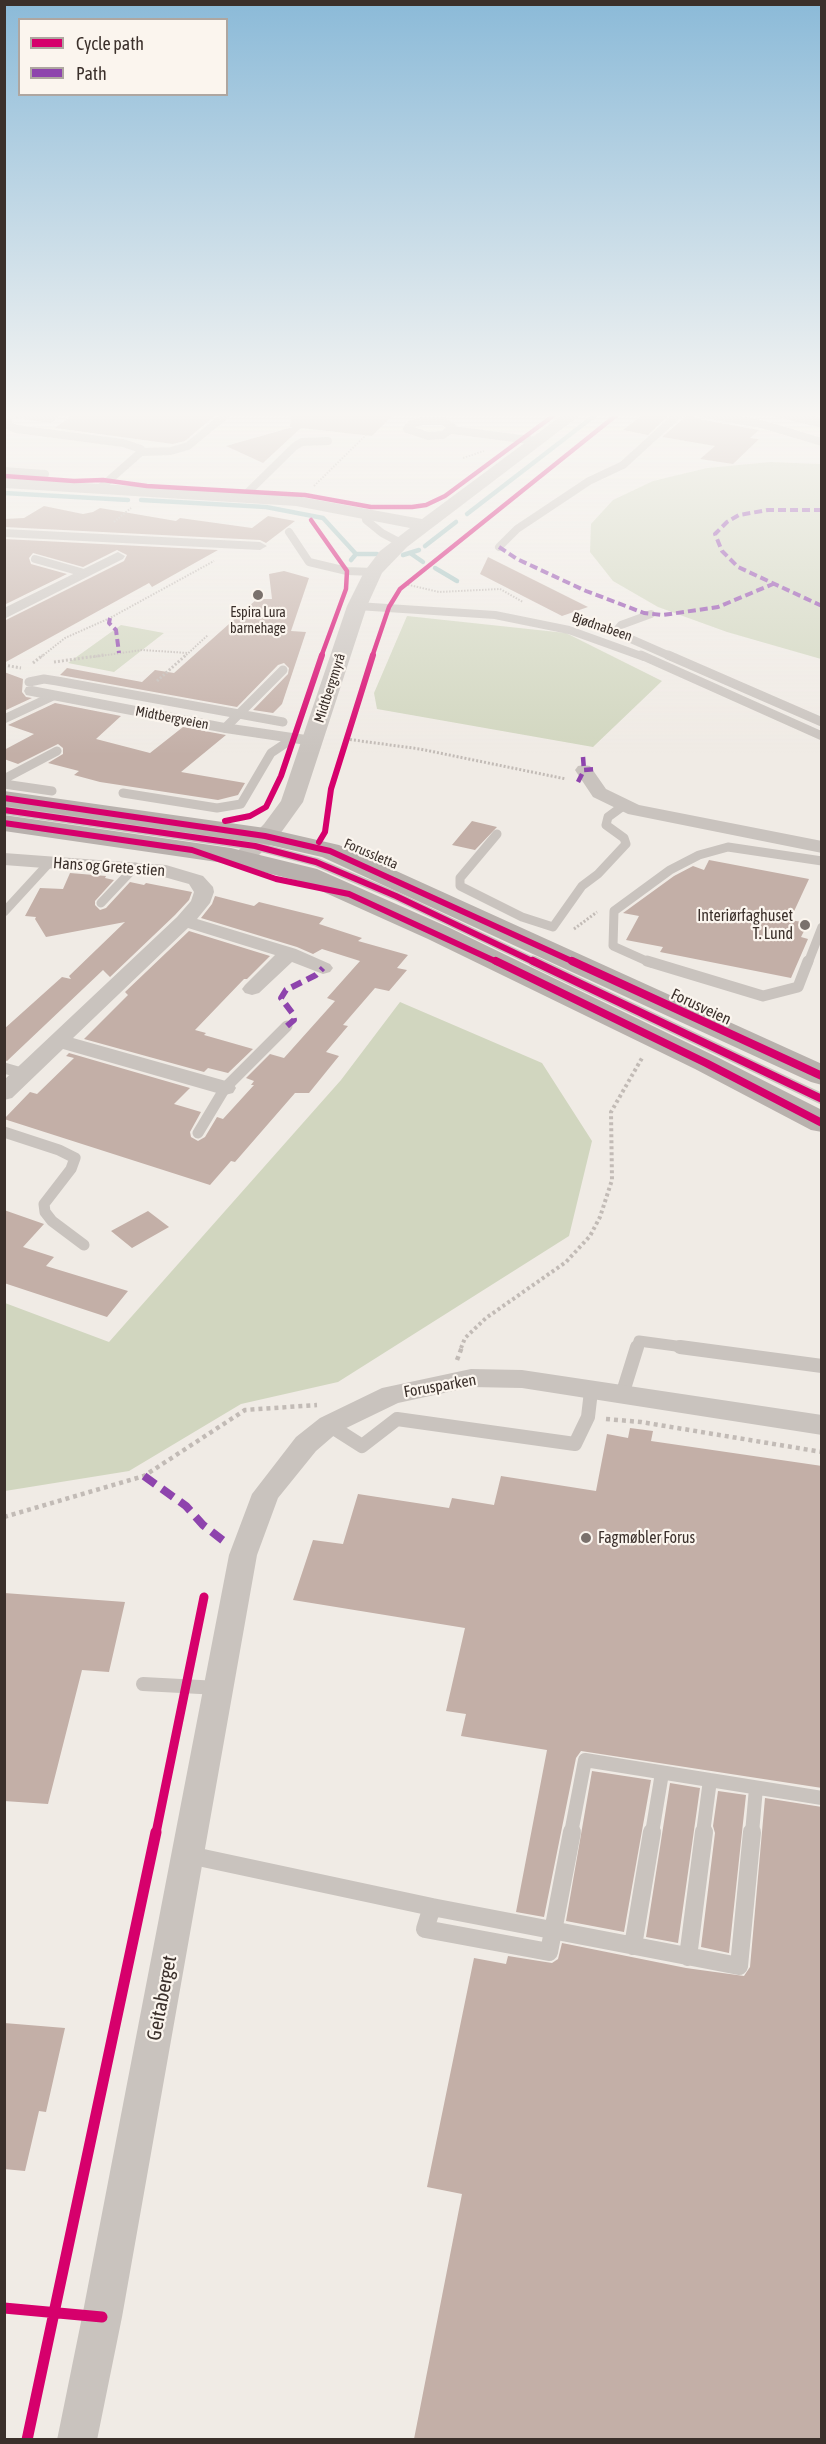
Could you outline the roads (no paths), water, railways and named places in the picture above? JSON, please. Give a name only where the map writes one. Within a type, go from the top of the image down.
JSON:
[{"type":"main road","name":"Forussletta","points":[[4,798],[254,847],[308,875],[438,933],[706,1063],[822,1123]]},
{"type":"main road","name":"Forussletta","points":[[6,822],[254,847],[314,847],[350,859],[570,961]]},
{"type":"main road","name":"Forusveien","points":[[570,961],[822,1076]]},
{"type":"street","name":"Midtbergmyrå","points":[[254,847],[282,817],[292,802],[302,740],[373,572],[401,543],[422,527]]},
{"type":"street","points":[[4,533],[260,546]]},
{"type":"street","points":[[4,614],[118,556]]},
{"type":"street","name":"Midtbergveien","points":[[31,687],[53,696],[135,703],[225,728],[302,740]]},
{"type":"street","points":[[576,775],[599,793],[640,812],[822,847]]},
{"type":"street","name":"Hans og Grete stien","points":[[4,859],[135,867],[181,874],[201,883],[204,887],[203,898],[184,921],[4,1093]]},
{"type":"street","points":[[184,921],[289,952],[323,968]]},
{"type":"street","points":[[252,989],[289,952]]},
{"type":"street","points":[[59,1041],[225,1088]]},
{"type":"street","name":"Forusparken","points":[[243,1556],[266,1494],[328,1415],[391,1395],[471,1378],[522,1378],[589,1404],[622,1395],[822,1425]]},
{"type":"street","name":"Geitaberget","points":[[77,2439],[189,1855],[243,1556]]},
{"type":"lane","points":[[375,527],[401,543]]},
{"type":"lane","points":[[499,547],[520,527]]},
{"type":"lane","points":[[289,532],[309,562],[347,571],[373,572]]},
{"type":"lane","points":[[35,559],[84,573]]},
{"type":"lane","name":"Bjødnabeen","points":[[357,606],[512,617],[593,637],[629,650],[822,736]]},
{"type":"lane","points":[[651,614],[621,626],[615,632],[822,722]]},
{"type":"lane","points":[[24,668],[31,687],[51,680],[135,703],[238,713],[284,722]]},
{"type":"lane","points":[[225,728],[283,670]]},
{"type":"lane","points":[[4,719],[53,696]]},
{"type":"lane","points":[[123,794],[218,808],[241,804],[271,753],[302,740]]},
{"type":"lane","points":[[4,779],[57,751]]},
{"type":"lane","points":[[4,784],[52,791]]},
{"type":"lane","points":[[497,834],[460,878],[460,886],[522,917],[553,927],[582,886],[598,874],[626,844],[624,838],[606,825],[608,817],[623,806]]},
{"type":"lane","points":[[254,847],[316,862],[370,884],[822,1099]]},
{"type":"lane","points":[[822,861],[728,848],[699,855],[670,870],[614,911],[613,946],[649,962],[763,996],[798,987],[822,927]]},
{"type":"lane","points":[[4,912],[49,862]]},
{"type":"lane","points":[[101,903],[135,867]]},
{"type":"lane","points":[[198,1133],[225,1088],[287,1026]]},
{"type":"lane","points":[[4,1068],[25,1074]]},
{"type":"lane","points":[[4,1132],[59,1150],[75,1158],[72,1169],[44,1204],[45,1212],[52,1221],[84,1245]]},
{"type":"lane","points":[[622,1395],[639,1341],[822,1366]]},
{"type":"lane","points":[[328,1415],[362,1446],[397,1419],[575,1444],[589,1404]]},
{"type":"lane","points":[[143,1684],[220,1688]]},
{"type":"lane","points":[[553,1931],[585,1760],[822,1798]]},
{"type":"lane","points":[[633,1946],[662,1773]]},
{"type":"lane","points":[[688,1957],[710,1780]]},
{"type":"lane","points":[[189,1855],[432,1908],[739,1966],[756,1788]]},
{"type":"waterway","points":[[331,527],[356,554]]},
{"type":"waterway","points":[[425,546],[449,527]]},
{"type":"waterway","points":[[403,555],[419,550]]},
{"type":"waterway","points":[[410,553],[423,562]]},
{"type":"waterway","points":[[351,560],[356,554]]},
{"type":"waterway","points":[[356,554],[377,554]]},
{"type":"waterway","points":[[435,568],[457,581]]},
{"type":"place","name":"Espira Lura barnehage","points":[[258,595]]},
{"type":"place","name":"Interiørfaghuset T. Lund","points":[[805,925]]},
{"type":"place","name":"Fagmøbler Forus","points":[[586,1538]]}]
